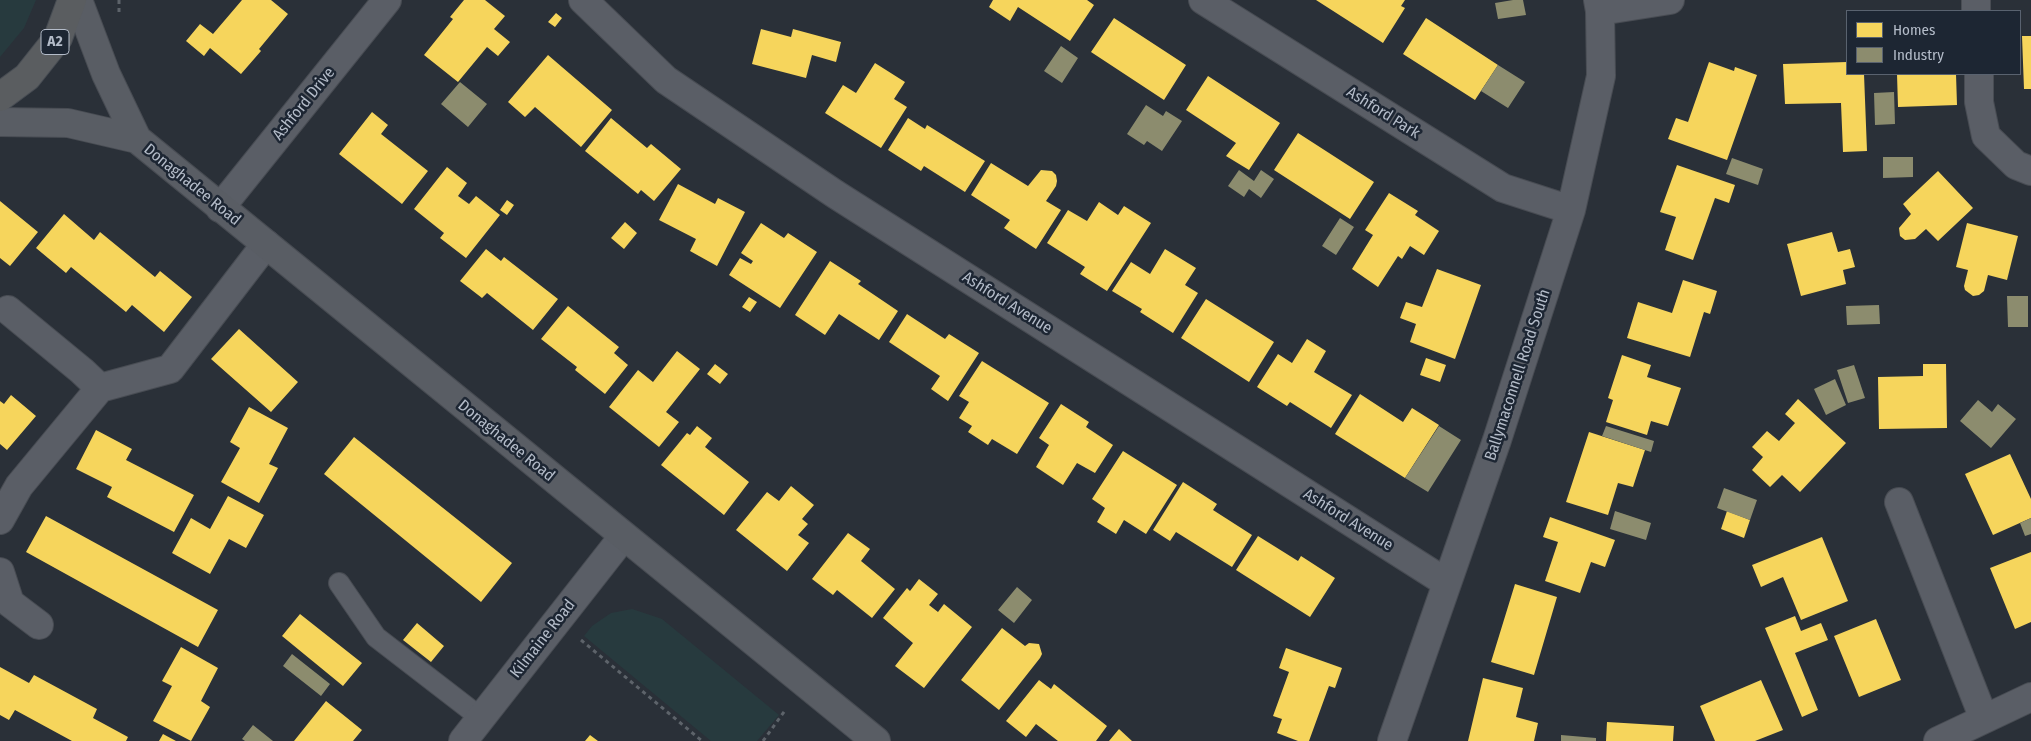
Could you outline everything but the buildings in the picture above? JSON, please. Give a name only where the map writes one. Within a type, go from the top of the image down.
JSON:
[{"type":"highway","name":"A2","points":[[0,97],[27,77],[58,38],[72,0]]},
{"type":"main road","name":"Donaghadee Road","points":[[78,0],[106,74],[137,140],[624,538],[876,741]]},
{"type":"main road","name":"Donaghadee Road","points":[[0,122],[68,124],[137,140]]},
{"type":"street","name":"Ashford Drive","points":[[220,208],[387,0]]},
{"type":"street","name":"Ashford Avenue","points":[[583,0],[666,80],[835,194],[1447,582]]},
{"type":"street","name":"Ashford Park","points":[[1203,0],[1503,188],[1571,210]]},
{"type":"street","points":[[1599,6],[1670,0]]},
{"type":"street","name":"Ballymaconnell Road South","points":[[1392,741],[1497,440],[1571,210],[1602,76],[1599,6]]},
{"type":"street","points":[[1978,75],[1980,102],[1986,136],[2016,165],[2031,171]]},
{"type":"street","points":[[0,520],[19,486],[100,388],[170,369],[266,244]]},
{"type":"street","points":[[8,310],[100,388]]},
{"type":"street","points":[[1899,502],[1984,719]]},
{"type":"street","name":"Kilmaine Road","points":[[463,741],[624,538]]},
{"type":"street","points":[[0,572],[10,603],[38,625]]},
{"type":"street","points":[[1938,741],[2031,697]]},
{"type":"lane","points":[[338,583],[376,637],[481,718]]},
{"type":"path","points":[[579,638],[702,741]]},
{"type":"path","points":[[763,741],[804,684]]},
{"type":"green space","points":[[0,0],[36,0],[24,28],[0,57]]},
{"type":"green space","points":[[632,609],[662,619],[779,715],[757,741],[711,741],[584,636],[592,626],[611,613]]}]
